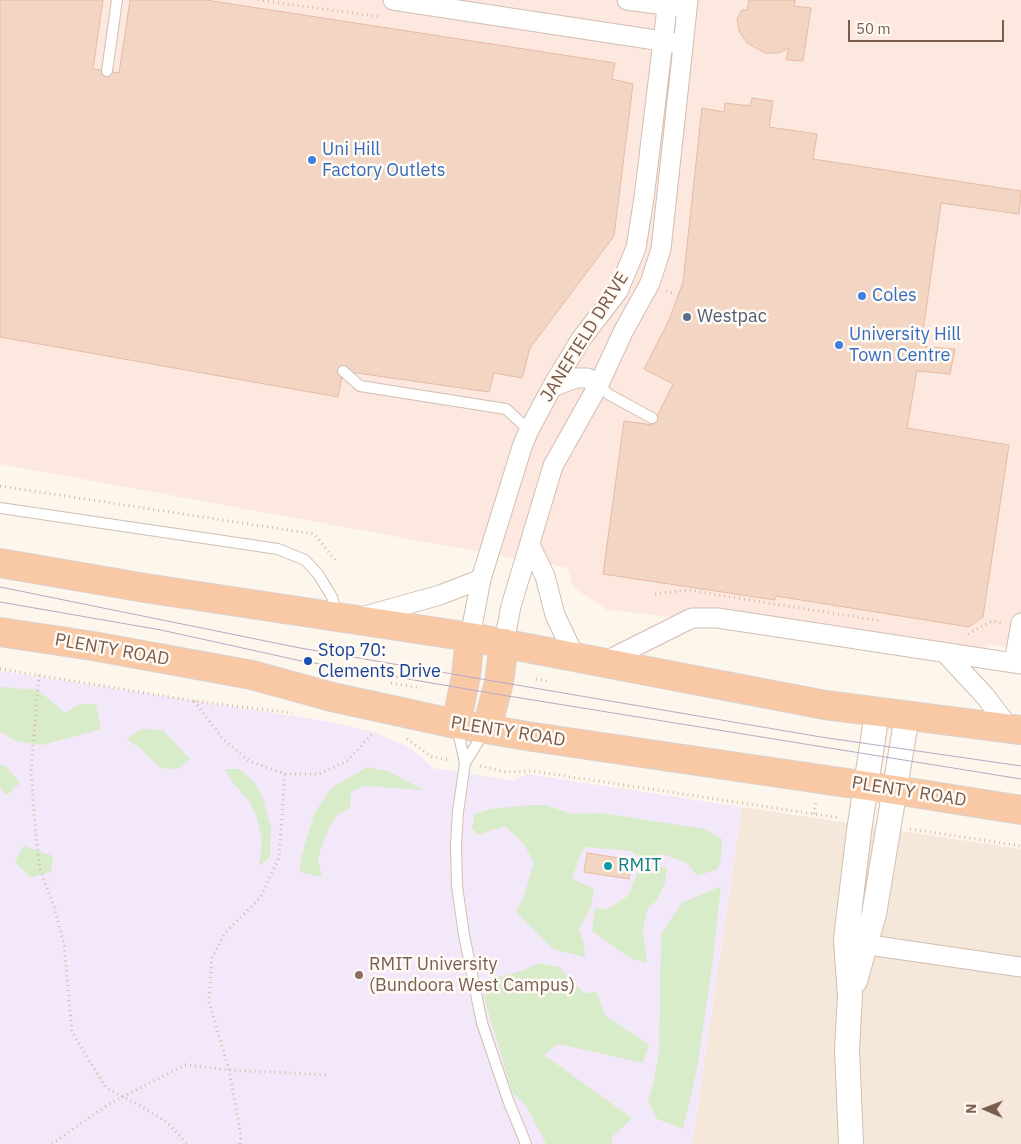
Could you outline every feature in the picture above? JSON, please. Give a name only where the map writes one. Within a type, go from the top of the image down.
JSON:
[{"type":"highway","points":[[0,563],[145,588],[470,637],[816,704],[1016,729]]},
{"type":"highway","name":"PLENTY ROAD","points":[[0,632],[93,646],[252,675],[332,697],[456,724],[487,728],[533,738],[1021,810]]},
{"type":"highway","name":"JANEFIELD DRIVE","points":[[456,724],[466,676],[470,637]]},
{"type":"highway","name":"JANEFIELD DRIVE","points":[[487,728],[499,682],[504,643]]},
{"type":"street","points":[[394,0],[664,42],[684,43]]},
{"type":"street","points":[[627,0],[688,4]]},
{"type":"street","name":"JANEFIELD DRIVE","points":[[470,637],[481,579],[529,430],[581,339],[618,291],[636,248],[668,3]]},
{"type":"street","name":"JANEFIELD DRIVE","points":[[504,643],[511,606],[553,466],[650,283],[661,248],[688,4]]},
{"type":"street","points":[[552,387],[576,378],[587,378],[598,384]]},
{"type":"street","points":[[530,545],[545,576],[555,615],[575,657]]},
{"type":"street","points":[[346,618],[440,595],[481,579]]},
{"type":"street","points":[[602,663],[692,618],[718,618],[1018,664],[1021,622]]},
{"type":"street","points":[[946,654],[1016,729]]},
{"type":"street","points":[[851,1144],[848,1049],[850,997],[856,941],[860,821],[877,713]]},
{"type":"street","points":[[856,941],[874,914],[908,716]]},
{"type":"street","points":[[856,941],[1021,967]]},
{"type":"lane","points":[[106,71],[117,0]]},
{"type":"lane","points":[[343,370],[360,386],[506,409],[529,430]]},
{"type":"lane","points":[[598,384],[608,394],[652,418]]},
{"type":"lane","points":[[0,508],[278,549],[305,560],[318,574],[346,618]]},
{"type":"lane","points":[[456,724],[465,763],[458,812],[456,846],[457,886],[464,935],[482,1023],[508,1100],[526,1144]]},
{"type":"lane","points":[[465,763],[487,728]]},
{"type":"path","points":[[0,486],[314,534],[336,561]]},
{"type":"path","points":[[655,594],[688,590],[883,621]]},
{"type":"path","points":[[960,633],[970,635],[992,621]]},
{"type":"path","points":[[0,669],[194,701],[296,713]]},
{"type":"path","points":[[39,675],[31,770],[35,826],[40,868],[54,907],[64,944],[72,1032],[106,1088],[167,1122],[187,1144]]},
{"type":"path","points":[[536,679],[548,681]]},
{"type":"path","points":[[391,683],[421,688]]},
{"type":"path","points":[[194,701],[222,738],[249,761],[285,774],[319,774],[347,761],[374,732]]},
{"type":"path","points":[[366,729],[382,734]]},
{"type":"path","points":[[399,737],[408,739],[432,757],[506,772],[532,771],[860,821]]},
{"type":"path","points":[[240,1144],[241,1136],[229,1070],[209,1002],[212,958],[225,932],[260,898],[279,858],[285,774]]},
{"type":"path","points":[[888,826],[1021,846]]},
{"type":"path","points":[[52,1144],[123,1097],[185,1066],[328,1075]]},
{"type":"shaded area","points":[[0,0],[1021,0],[1021,650],[988,644],[986,650],[607,610],[573,587],[568,568],[0,464]]},
{"type":"shaded area","name":"RMIT University (Bundoora West Campus)","points":[[0,671],[325,721],[374,732],[412,749],[433,768],[513,781],[527,774],[742,807],[692,1144],[0,1144]]},
{"type":"shaded area","points":[[742,807],[1021,849],[1021,1144],[692,1144]]},
{"type":"green space","points":[[0,687],[38,690],[65,713],[80,704],[96,704],[101,729],[43,745],[16,741],[0,732]]},
{"type":"green space","points":[[141,729],[163,730],[190,759],[178,769],[160,768],[141,749],[127,739]]},
{"type":"green space","points":[[0,765],[6,766],[20,783],[7,795],[0,789]]},
{"type":"green space","points":[[367,767],[388,771],[424,790],[363,786],[351,792],[350,808],[338,814],[323,842],[318,859],[322,877],[300,872],[301,858],[314,814],[331,788]]},
{"type":"green space","points":[[225,769],[239,769],[251,779],[261,793],[271,827],[270,857],[259,866],[262,840],[257,818],[250,802],[233,783]]},
{"type":"green space","points":[[545,805],[573,814],[601,813],[705,829],[722,839],[721,859],[718,869],[697,876],[688,864],[663,854],[642,859],[631,851],[586,847],[581,852],[572,879],[594,889],[590,909],[579,929],[584,944],[585,957],[553,949],[516,912],[523,898],[534,863],[524,844],[505,826],[478,835],[472,828],[475,814],[491,809]]},
{"type":"green space","points":[[24,846],[53,856],[51,872],[30,877],[15,862]]},
{"type":"green space","points":[[640,867],[667,867],[665,882],[657,900],[648,908],[643,930],[647,963],[630,958],[592,931],[595,908],[607,909],[628,896]]},
{"type":"green space","points":[[721,886],[697,1069],[683,1129],[657,1119],[648,1101],[659,1051],[661,934],[682,903]]},
{"type":"green space","points":[[539,963],[559,967],[584,993],[597,992],[605,1015],[649,1045],[643,1063],[559,1044],[544,1055],[632,1118],[611,1138],[613,1144],[546,1144],[527,1107],[512,1092],[484,997],[498,977],[522,971]]},
{"type":"building","name":"Uni Hill Factory Outlets","points":[[0,0],[103,0],[93,69],[119,73],[130,0],[206,0],[615,63],[612,79],[633,84],[614,236],[530,348],[522,378],[494,373],[489,392],[343,371],[338,397],[0,337]]},
{"type":"building","points":[[748,0],[795,0],[794,6],[811,8],[803,61],[786,60],[789,48],[779,53],[765,53],[747,43],[739,31],[737,19],[742,10],[747,10]]},
{"type":"building","name":"University Hill Town Centre","points":[[752,98],[773,101],[769,127],[817,134],[813,159],[1021,191],[1019,214],[941,203],[921,346],[955,349],[950,374],[917,371],[907,428],[1009,445],[983,617],[969,627],[776,596],[775,600],[603,574],[624,421],[653,425],[673,384],[644,369],[669,320],[683,282],[702,108],[724,112],[725,103],[750,106]]},
{"type":"building","name":"RMIT","points":[[587,853],[632,860],[629,879],[584,872]]},
{"type":"tram line","points":[[0,587],[300,648],[821,737],[1021,766]]},
{"type":"tram line","points":[[0,602],[161,630],[297,660],[1021,779]]},
{"type":"place","name":"Uni Hill Factory Outlets","points":[[312,160]]},
{"type":"place","name":"Coles","points":[[862,296]]},
{"type":"place","name":"Westpac","points":[[687,317]]},
{"type":"place","name":"University Hill Town Centre","points":[[839,345]]},
{"type":"place","name":"Stop 70: Clements Drive","points":[[308,661]]},
{"type":"place","name":"RMIT","points":[[608,866]]},
{"type":"place","name":"RMIT University (Bundoora West Campus)","points":[[359,975]]}]
